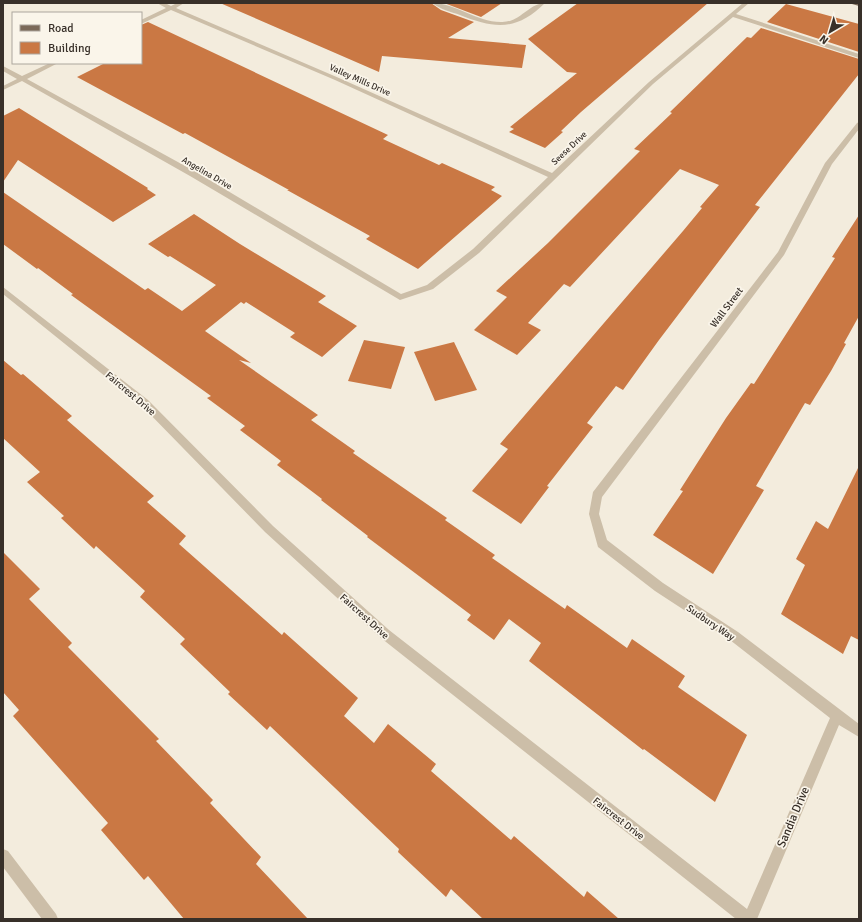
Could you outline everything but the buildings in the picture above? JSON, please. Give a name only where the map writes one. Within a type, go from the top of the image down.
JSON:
[{"type":"main road","points":[[854,3],[859,4]]},
{"type":"street","name":"Valley Mills Drive","points":[[160,3],[337,79],[553,176]]},
{"type":"street","points":[[142,22],[181,3]]},
{"type":"street","points":[[435,3],[485,21],[501,24],[514,22],[542,3]]},
{"type":"street","name":"Seese Drive","points":[[400,297],[430,287],[476,251],[651,84],[746,3]]},
{"type":"street","points":[[732,15],[859,56]]},
{"type":"street","points":[[3,88],[53,64]]},
{"type":"street","name":"Angelina Drive","points":[[3,68],[193,174],[400,297]]},
{"type":"street","name":"Wall Street","points":[[597,495],[624,462],[781,253],[829,162],[859,124]]},
{"type":"street","name":"Faircrest Drive","points":[[3,290],[146,403],[269,529],[385,634],[749,919]]},
{"type":"street","name":"Sudbury Way","points":[[597,495],[594,514],[602,543],[659,587],[734,636],[836,716],[859,731]]},
{"type":"street","name":"Sandia Drive","points":[[749,919],[836,716]]},
{"type":"street","points":[[3,856],[51,919]]}]
